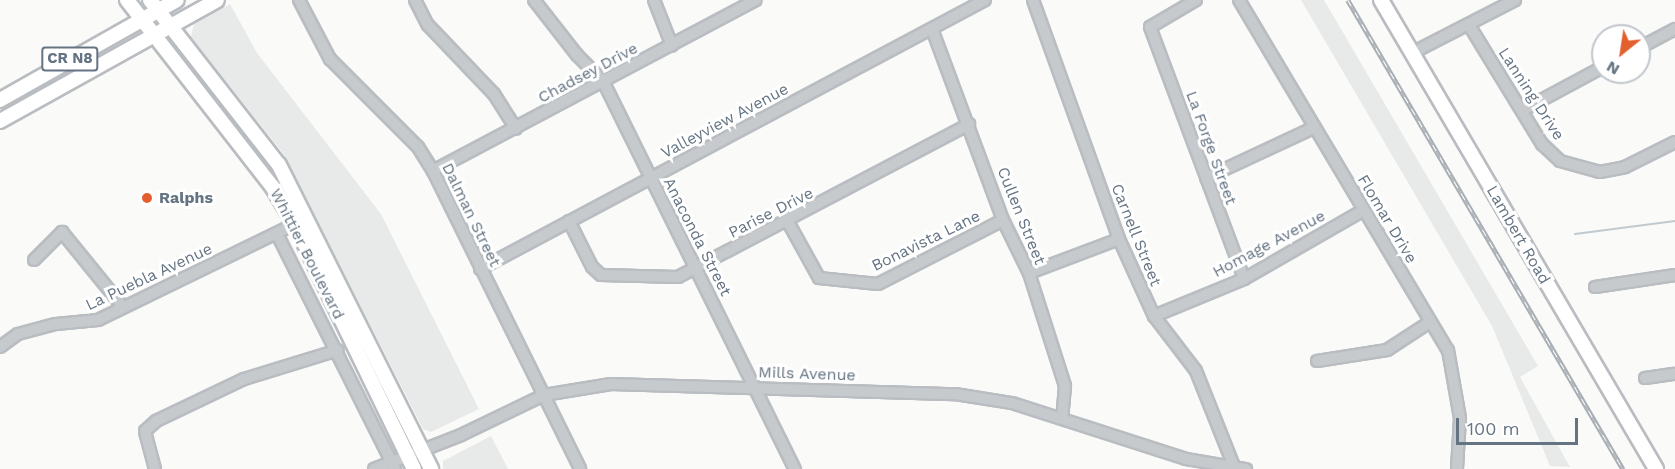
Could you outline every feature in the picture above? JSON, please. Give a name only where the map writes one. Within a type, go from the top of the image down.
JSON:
[{"type":"main road","name":"Whittier Boulevard","points":[[127,0],[301,220],[431,469]]},
{"type":"main road","name":"CR N8","points":[[0,100],[141,17],[154,5],[177,0]]},
{"type":"main road","name":"CR N8","points":[[0,121],[217,0]]},
{"type":"main road","name":"Lambert Road","points":[[1381,0],[1656,469]]},
{"type":"main road","name":"Whittier Boulevard","points":[[154,5],[279,165],[301,220],[411,463]]},
{"type":"main road","points":[[18,90],[27,105]]},
{"type":"street","name":"Dalman Street","points":[[298,0],[330,59],[418,147],[433,171],[580,469]]},
{"type":"street","points":[[415,0],[428,25],[494,93],[516,129]]},
{"type":"street","name":"Anaconda Street","points":[[534,0],[577,55],[603,81],[795,469]]},
{"type":"street","points":[[654,0],[672,46]]},
{"type":"street","name":"Valleyview Avenue","points":[[480,269],[985,0]]},
{"type":"street","name":"Carnell Street","points":[[1033,0],[1119,239],[1154,316],[1196,371],[1234,469]]},
{"type":"street","name":"La Forge Street","points":[[1196,0],[1150,27],[1244,279]]},
{"type":"street","name":"Flomar Drive","points":[[1239,0],[1313,128],[1448,350],[1456,377],[1460,418],[1457,469]]},
{"type":"street","points":[[1412,53],[1515,0]]},
{"type":"street","name":"Chadsey Drive","points":[[433,171],[516,129],[753,1]]},
{"type":"street","name":"Lanning Drive","points":[[1469,25],[1542,144],[1560,161],[1578,168],[1600,172],[1625,167],[1675,142]]},
{"type":"street","points":[[1651,41],[1675,28]]},
{"type":"street","name":"Cullen Street","points":[[932,29],[1003,220],[1029,273],[1065,386],[1062,418]]},
{"type":"street","points":[[1523,110],[1591,73]]},
{"type":"street","name":"Parise Drive","points":[[569,221],[592,267],[601,275],[678,277],[788,222],[969,124]]},
{"type":"street","points":[[1206,178],[1313,128]]},
{"type":"street","name":"Homage Avenue","points":[[1154,316],[1244,279],[1364,210]]},
{"type":"street","name":"La Puebla Avenue","points":[[0,347],[18,334],[56,324],[98,320],[277,234],[301,220]]},
{"type":"street","name":"Bonavista Lane","points":[[788,222],[819,278],[878,284],[1003,220]]},
{"type":"street","points":[[34,260],[62,232],[123,307]]},
{"type":"street","name":"Whittier Boulevard","points":[[277,234],[338,350],[393,467]]},
{"type":"street","points":[[1029,273],[1119,239]]},
{"type":"street","points":[[1594,287],[1675,275]]},
{"type":"street","points":[[1317,361],[1331,362],[1387,350],[1430,322]]},
{"type":"street","points":[[155,469],[144,431],[156,421],[244,380],[338,350]]},
{"type":"street","points":[[1645,378],[1675,374]]},
{"type":"street","name":"Mills Avenue","points":[[374,469],[411,463],[422,451],[544,395],[611,384],[955,394],[1012,403],[1186,459],[1234,469],[1246,469]]},
{"type":"street","points":[[1179,469],[1186,459]]},
{"type":"shaded area","points":[[1301,0],[1324,0],[1538,366],[1520,377],[1570,467],[1550,466],[1492,326]]},
{"type":"shaded area","points":[[230,4],[257,53],[381,214],[479,409],[431,432],[423,429],[283,153],[191,37],[194,23]]},
{"type":"shaded area","points":[[491,436],[508,469],[443,469],[443,461]]},
{"type":"waterway","points":[[1575,234],[1675,221]]},
{"type":"railway","points":[[1348,0],[1623,469]]},
{"type":"place","name":"Ralphs","points":[[147,198]]}]
